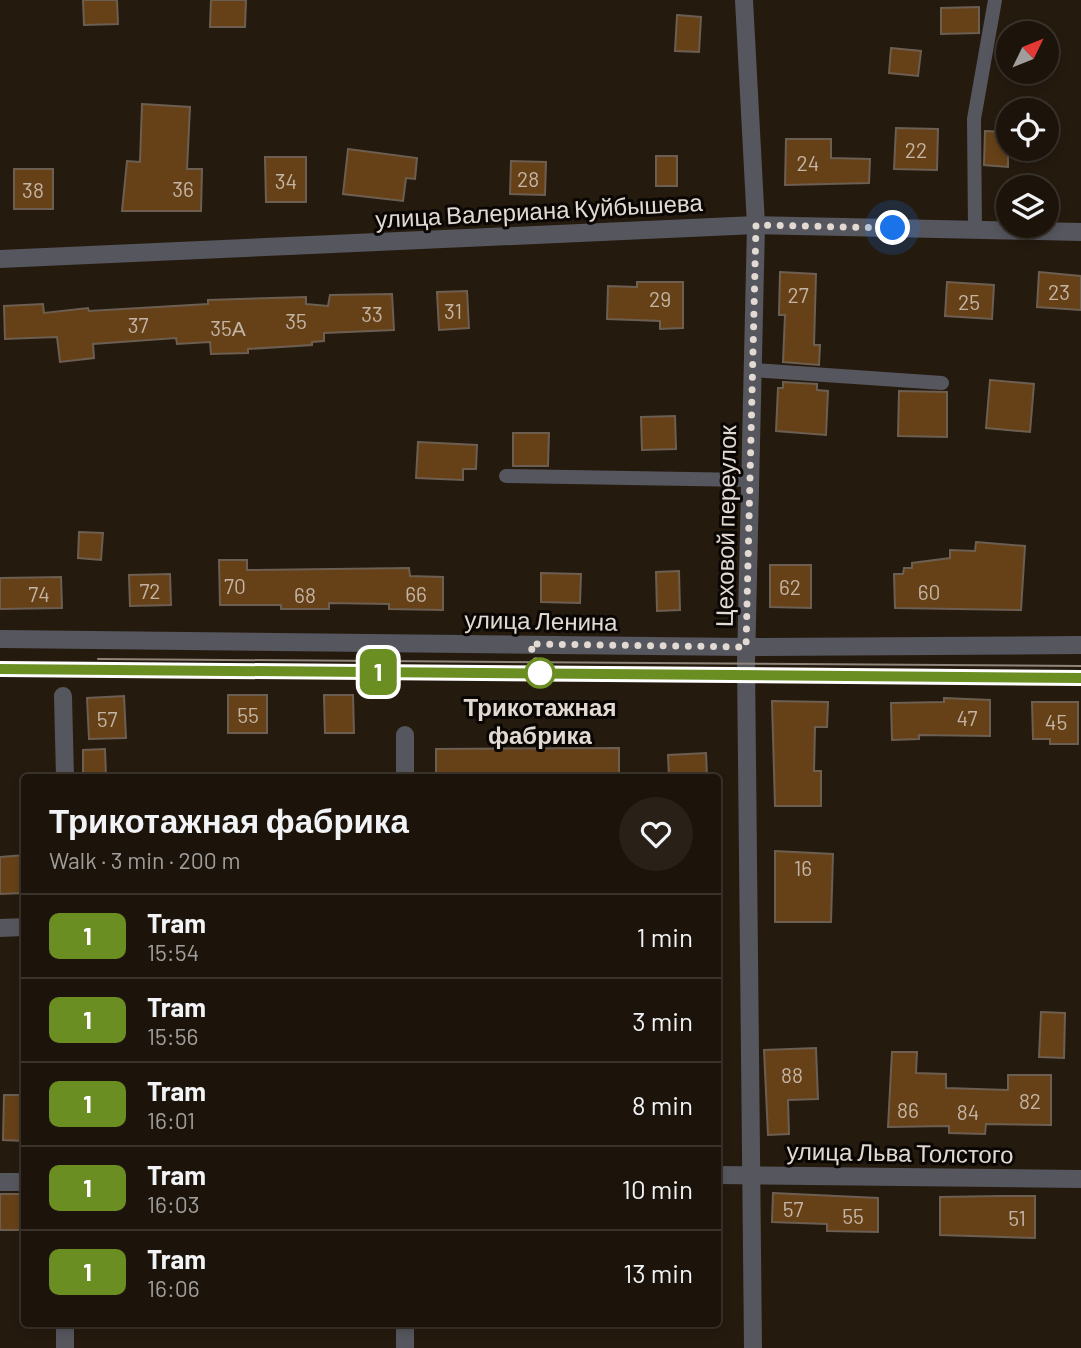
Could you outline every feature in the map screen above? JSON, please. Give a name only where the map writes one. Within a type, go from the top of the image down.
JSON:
[{"type":"street","name":"Цеховой переулок","points":[[744,0],[756,225],[746,647],[754,1175],[753,1348]]},
{"type":"street","name":"улица Валериана Куйбышева","points":[[0,259],[756,225],[1081,232]]},
{"type":"street","name":"улица Ленина","points":[[0,639],[746,647],[1081,645]]},
{"type":"street","points":[[63,696],[65,774]]},
{"type":"street","points":[[405,735],[405,774]]},
{"type":"street","points":[[0,928],[21,927]]},
{"type":"street","name":"улица Льва Толстого","points":[[721,1175],[1081,1179]]},
{"type":"street","points":[[0,1182],[21,1182]]},
{"type":"street","points":[[65,1327],[65,1348]]},
{"type":"street","points":[[405,1327],[405,1348]]},
{"type":"lane","points":[[975,230],[974,119],[995,0]]},
{"type":"lane","points":[[753,370],[942,383]]},
{"type":"lane","points":[[506,476],[750,480]]},
{"type":"building","points":[[83,0],[117,0],[118,24],[84,25]]},
{"type":"building","points":[[211,0],[246,0],[245,27],[210,27]]},
{"type":"building","points":[[979,7],[979,33],[941,34],[941,8]]},
{"type":"building","points":[[677,15],[701,17],[699,52],[675,51]]},
{"type":"building","points":[[891,48],[921,51],[918,76],[889,73]]},
{"type":"building","points":[[142,104],[190,107],[187,169],[202,169],[201,211],[122,211],[127,161],[140,162]]},
{"type":"building","points":[[896,128],[938,129],[937,170],[894,169]]},
{"type":"building","points":[[985,131],[996,131],[996,161],[1008,161],[1008,167],[984,165]]},
{"type":"building","points":[[786,139],[831,139],[831,158],[870,159],[869,183],[785,185]]},
{"type":"building","points":[[348,149],[417,158],[415,179],[406,178],[403,201],[343,194]]},
{"type":"building","points":[[656,156],[677,156],[677,186],[656,186]]},
{"type":"building","points":[[265,157],[306,157],[306,202],[266,202]]},
{"type":"building","points":[[511,161],[546,162],[545,195],[510,194]]},
{"type":"building","points":[[14,169],[53,169],[53,209],[14,209]]},
{"type":"building","points":[[780,272],[816,274],[814,345],[820,345],[819,365],[783,362],[785,315],[779,315]]},
{"type":"building","points":[[1039,272],[1081,276],[1081,310],[1037,307]]},
{"type":"building","points":[[637,282],[683,282],[683,328],[660,329],[660,321],[607,319],[608,286],[637,287]]},
{"type":"building","points":[[947,282],[994,285],[992,319],[945,316]]},
{"type":"building","points":[[467,291],[469,328],[439,330],[437,292]]},
{"type":"building","points":[[392,294],[394,330],[324,333],[324,341],[312,342],[312,345],[248,349],[248,353],[211,354],[210,342],[177,344],[176,338],[93,344],[94,358],[60,362],[57,337],[5,339],[4,306],[43,304],[44,313],[88,308],[89,311],[208,304],[208,300],[306,297],[306,304],[328,306],[330,295]]},
{"type":"building","points":[[990,380],[1034,384],[1030,432],[986,428]]},
{"type":"building","points":[[783,382],[817,384],[817,390],[828,391],[826,435],[776,431],[778,388],[783,388]]},
{"type":"building","points":[[899,391],[947,392],[947,437],[898,436]]},
{"type":"building","points":[[675,416],[676,449],[642,450],[641,417]]},
{"type":"building","points":[[513,433],[549,433],[548,466],[513,466]]},
{"type":"building","points":[[418,442],[477,445],[476,469],[463,469],[463,480],[416,478]]},
{"type":"building","points":[[79,532],[103,533],[101,560],[78,558]]},
{"type":"building","points":[[976,542],[1025,546],[1021,610],[895,608],[894,574],[903,574],[904,568],[912,568],[912,563],[950,558],[950,550],[975,551]]},
{"type":"building","points":[[219,560],[247,560],[247,570],[409,568],[410,576],[443,577],[443,610],[389,609],[389,604],[329,603],[329,609],[281,609],[281,605],[220,605]]},
{"type":"building","points":[[770,565],[811,565],[811,608],[770,607]]},
{"type":"building","points":[[679,571],[680,610],[657,611],[656,572]]},
{"type":"building","points":[[541,573],[581,574],[580,603],[541,602]]},
{"type":"building","points":[[170,574],[171,605],[130,606],[129,575]]},
{"type":"building","points":[[61,577],[62,608],[0,609],[0,578]]},
{"type":"building","points":[[228,695],[267,695],[267,733],[228,733]]},
{"type":"building","points":[[324,695],[353,695],[354,733],[325,733]]},
{"type":"building","points":[[124,696],[126,738],[89,739],[87,698]]},
{"type":"building","points":[[944,698],[990,700],[990,736],[919,735],[919,739],[892,740],[891,703],[944,702]]},
{"type":"building","points":[[772,701],[828,702],[827,727],[815,727],[814,771],[821,771],[821,806],[775,806]]},
{"type":"building","points":[[1032,702],[1078,702],[1078,744],[1050,744],[1050,739],[1033,739]]},
{"type":"building","points":[[619,748],[619,774],[436,774],[436,749]]},
{"type":"building","points":[[105,749],[106,774],[83,774],[83,750]]},
{"type":"building","points":[[706,753],[707,774],[669,774],[668,755]]},
{"type":"building","points":[[775,851],[833,854],[831,922],[775,922]]},
{"type":"building","points":[[21,855],[21,893],[0,894],[0,857]]},
{"type":"building","points":[[1041,1012],[1065,1013],[1064,1058],[1039,1057]]},
{"type":"building","points":[[816,1048],[818,1099],[788,1100],[789,1134],[768,1135],[764,1050]]},
{"type":"building","points":[[892,1052],[917,1052],[916,1073],[946,1074],[946,1088],[1008,1090],[1008,1075],[1051,1075],[1051,1125],[986,1124],[985,1134],[949,1133],[949,1126],[888,1127]]},
{"type":"building","points":[[4,1095],[21,1095],[21,1141],[3,1140]]},
{"type":"building","points":[[773,1193],[878,1198],[878,1232],[827,1231],[827,1224],[772,1222]]},
{"type":"building","points":[[0,1194],[21,1194],[21,1230],[0,1230]]},
{"type":"building","points":[[1035,1196],[1035,1238],[940,1235],[940,1197]]},
{"type":"tram line","points":[[98,659],[1081,666]]},
{"type":"tram line","points":[[0,669],[1081,678]]},
{"type":"tram line","name":"1","points":[[0,669],[1081,678]]},
{"type":"place","name":"Трикотажная фабрика","points":[[540,673]]},
{"type":"route","points":[[540,673],[530,644],[746,647],[756,225],[893,228]]}]
